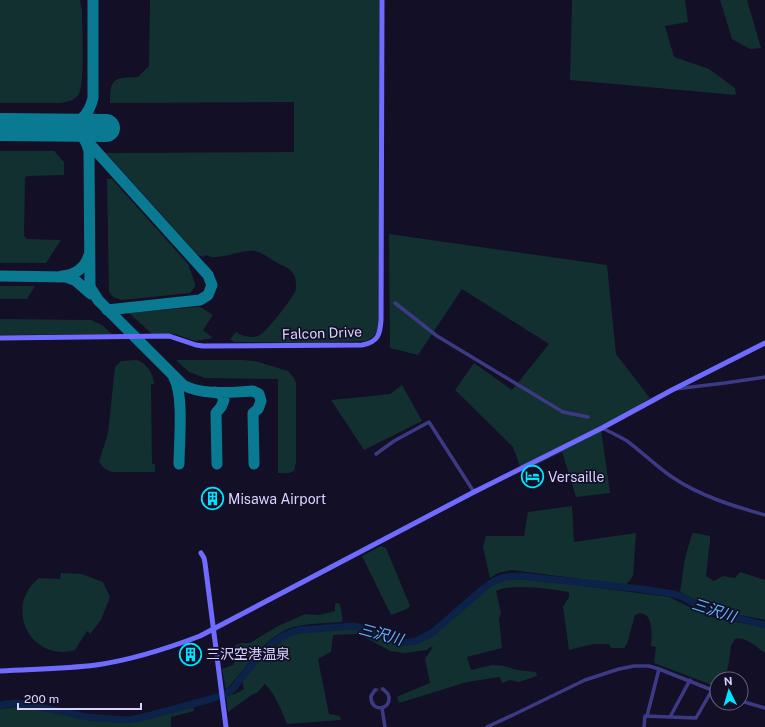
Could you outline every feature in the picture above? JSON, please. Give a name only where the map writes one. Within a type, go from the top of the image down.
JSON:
[{"type":"street","name":"Falcon Drive","points":[[0,338],[169,336],[203,346],[362,345],[373,341],[379,333],[381,320],[382,0]]},
{"type":"street","points":[[395,303],[437,336],[562,412],[588,417]]},
{"type":"street","points":[[0,671],[97,664],[131,658],[177,645],[200,636],[474,492],[765,344]]},
{"type":"street","points":[[672,390],[725,384],[765,377]]},
{"type":"street","points":[[376,454],[394,441],[428,422],[474,492]]},
{"type":"street","points":[[602,428],[626,441],[672,477],[685,485],[702,494],[725,503],[765,515]]},
{"type":"street","points":[[200,553],[204,558],[226,727]]},
{"type":"street","points":[[487,727],[517,714],[585,680],[634,666],[649,666],[659,669],[709,689]]},
{"type":"street","points":[[644,727],[645,716],[647,716],[659,669]]},
{"type":"street","points":[[670,717],[690,680]]},
{"type":"street","points":[[375,690],[371,696],[371,700],[374,706],[382,708],[388,704],[390,697],[383,689]]},
{"type":"street","points":[[647,716],[696,718],[709,695]]},
{"type":"street","points":[[749,703],[765,708]]},
{"type":"street","points":[[382,708],[385,727]]},
{"type":"green space","points":[[0,0],[80,0],[82,11],[83,67],[81,88],[79,94],[75,98],[60,103],[0,103]]},
{"type":"green space","points":[[150,0],[379,0],[378,325],[376,333],[373,337],[366,341],[309,343],[234,342],[230,339],[236,332],[242,335],[254,337],[263,333],[273,322],[295,292],[296,282],[293,274],[286,267],[263,254],[254,251],[217,257],[206,255],[204,257],[198,255],[106,153],[294,152],[294,102],[110,103],[111,88],[115,81],[124,78],[138,77],[149,66]]},
{"type":"green space","points":[[572,0],[685,0],[688,22],[665,26],[674,57],[709,69],[735,88],[736,95],[570,80]]},
{"type":"green space","points":[[720,0],[747,0],[761,48],[750,49],[732,39]]},
{"type":"green space","points":[[0,151],[54,151],[64,162],[64,175],[27,176],[25,178],[24,236],[27,239],[61,240],[46,263],[0,263]]},
{"type":"green space","points":[[107,179],[112,179],[188,264],[195,283],[195,287],[190,293],[122,300],[113,297],[109,292]]},
{"type":"green space","points":[[389,234],[607,265],[616,354],[650,398],[601,429],[610,493],[576,497],[562,452],[522,472],[513,447],[455,390],[474,363],[512,390],[549,344],[462,289],[418,355],[390,348]]},
{"type":"green space","points":[[0,286],[35,286],[27,299],[0,299]]},
{"type":"green space","points":[[198,307],[213,315],[203,330],[213,338],[195,341],[175,334],[152,334],[129,313]]},
{"type":"green space","points":[[0,319],[91,320],[102,325],[112,334],[0,335]]},
{"type":"green space","points":[[137,360],[146,366],[154,380],[154,384],[151,384],[152,464],[155,464],[155,472],[112,472],[105,469],[99,462],[108,433],[115,367],[121,361]]},
{"type":"green space","points":[[176,360],[255,361],[288,371],[296,383],[296,462],[294,471],[289,473],[278,473],[278,379],[205,378],[189,372]]},
{"type":"green space","points":[[402,385],[422,421],[364,450],[331,400],[390,394]]},
{"type":"green space","points":[[572,506],[574,542],[636,533],[633,576],[626,585],[512,570],[498,573],[490,578],[483,547],[486,536],[524,536],[528,512]]},
{"type":"green space","points":[[694,533],[710,536],[706,576],[714,581],[723,576],[735,578],[740,572],[765,580],[765,620],[715,610],[680,592],[685,558],[692,534]]},
{"type":"green space","points":[[381,546],[386,548],[410,606],[407,609],[391,615],[362,556]]},
{"type":"green space","points":[[61,573],[82,574],[103,582],[110,597],[101,620],[90,634],[87,631],[75,650],[59,652],[45,648],[34,640],[27,629],[23,617],[23,603],[28,590],[39,578],[60,579]]},
{"type":"green space","points":[[518,579],[569,584],[669,597],[718,619],[765,627],[765,653],[743,639],[735,639],[731,646],[727,671],[709,671],[709,684],[654,663],[656,647],[651,646],[652,636],[649,619],[646,615],[641,614],[635,615],[627,644],[624,648],[611,648],[609,644],[593,644],[569,650],[563,607],[569,597],[569,592],[532,587],[512,587],[496,591],[501,613],[499,619],[502,648],[467,657],[471,670],[492,665],[504,666],[517,670],[536,672],[537,676],[519,682],[510,680],[502,683],[500,677],[467,682],[399,703],[397,697],[430,683],[425,659],[433,647],[426,650],[405,653],[390,651],[359,634],[333,635],[331,652],[318,659],[329,714],[340,716],[341,720],[287,724],[275,698],[265,684],[257,693],[253,694],[228,712],[226,696],[235,694],[244,689],[242,681],[249,672],[264,656],[285,638],[299,632],[358,629],[395,643],[407,645],[416,644],[435,633],[485,589],[504,580]]},
{"type":"green space","points":[[335,604],[340,604],[342,622],[296,626],[282,632],[260,650],[226,690],[222,669],[233,665],[237,658],[235,645],[250,643],[278,626],[305,614],[319,615],[335,611]]},
{"type":"green space","points":[[26,706],[94,721],[136,722],[193,707],[194,711],[171,717],[171,727],[0,727],[0,709]]},
{"type":"waterway","name":"三沢川","points":[[0,705],[15,703],[26,704],[87,717],[128,720],[144,717],[225,694],[232,690],[253,663],[269,646],[278,639],[299,630],[353,626],[363,628],[401,643],[416,641],[432,633],[484,588],[494,581],[504,577],[521,576],[642,589],[674,594],[683,597],[705,610],[765,625]]},
{"type":"taxiway","points":[[93,0],[93,98],[89,109],[82,118],[73,124],[62,127],[80,134],[89,151],[90,287],[98,300],[183,385],[200,391],[253,391],[259,394],[261,401],[258,409],[253,413],[254,464]]},
{"type":"taxiway","points":[[88,142],[208,275],[212,285],[208,295],[200,300],[107,310]]},
{"type":"taxiway","points":[[62,276],[79,270],[85,264],[89,255]]},
{"type":"taxiway","points":[[0,276],[66,277],[76,281],[91,294]]},
{"type":"taxiway","points":[[174,378],[177,386],[180,407],[179,464]]},
{"type":"taxiway","points":[[215,392],[221,394],[224,400],[216,413],[217,464]]},
{"type":"runway","points":[[0,127],[106,128]]},
{"type":"tunnel","points":[[375,690],[383,689]]},
{"type":"place","name":"Versaille","points":[[532,477]]},
{"type":"place","name":"Misawa Airport","points":[[212,499]]},
{"type":"place","name":"三沢空港温泉","points":[[191,654]]}]
